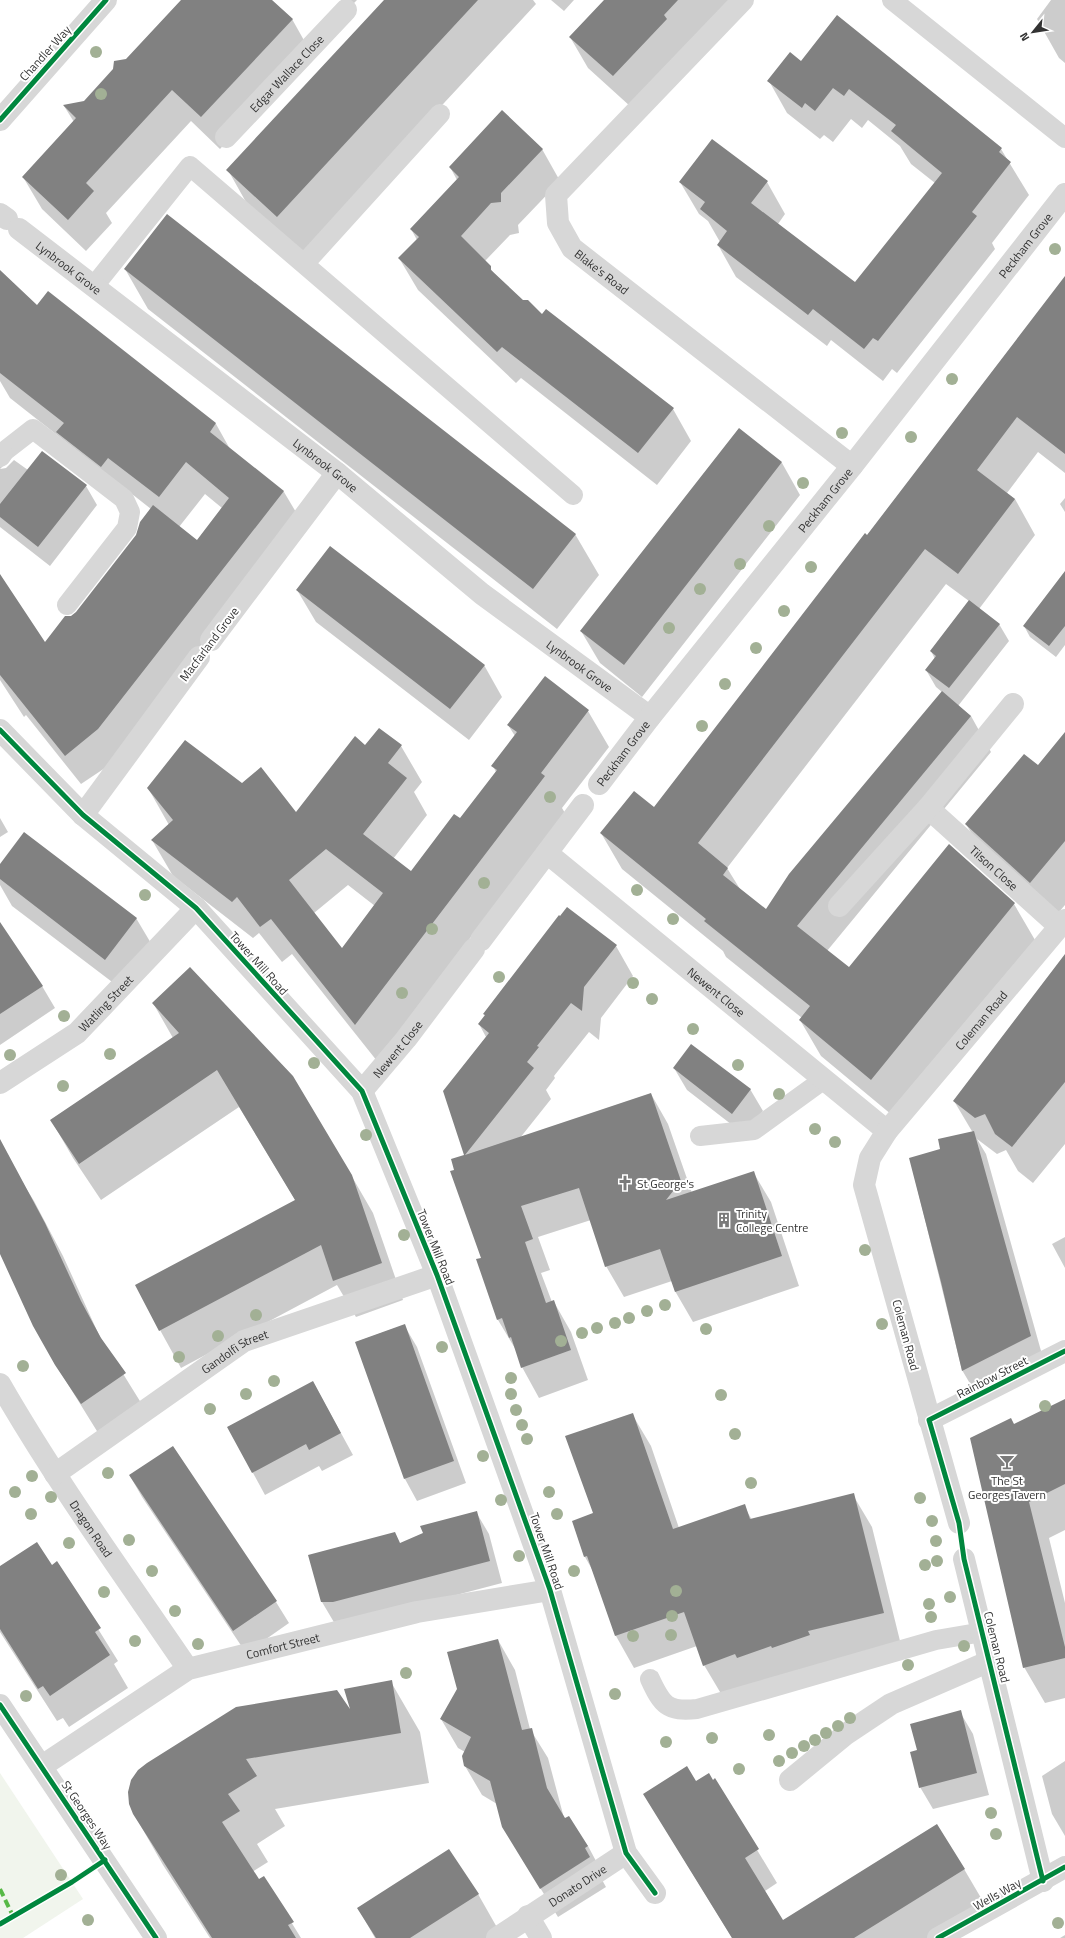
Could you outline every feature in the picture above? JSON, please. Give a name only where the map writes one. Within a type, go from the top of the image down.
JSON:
[{"type":"street","name":"Chandler Way","points":[[0,120],[106,0]]},
{"type":"street","name":"Blake's Road","points":[[743,0],[556,195],[558,222],[572,248],[852,466]]},
{"type":"street","name":"Edgar Wallace Close","points":[[226,137],[346,3]]},
{"type":"street","name":"Peckham Grove","points":[[599,784],[650,717],[852,466],[1065,194]]},
{"type":"street","name":"Lynbrook Grove","points":[[9,221],[336,473],[482,594],[650,717]]},
{"type":"street","name":"Macfarland Grove","points":[[82,815],[336,473]]},
{"type":"street","points":[[839,906],[928,808],[1013,704]]},
{"type":"street","name":"Tower Mill Road","points":[[0,730],[82,815],[196,908],[362,1091],[438,1275],[550,1590],[626,1853],[655,1893]]},
{"type":"street","name":"Newent Close","points":[[362,1091],[406,1039],[583,805]]},
{"type":"street","name":"Tilson Close","points":[[928,808],[1062,923]]},
{"type":"street","name":"Newent Close","points":[[546,853],[887,1131]]},
{"type":"street","name":"Watling Street","points":[[0,1082],[77,1033],[196,908]]},
{"type":"street","name":"Coleman Road","points":[[959,1523],[864,1185],[870,1158],[887,1131],[1062,923]]},
{"type":"street","name":"Gandolfi Street","points":[[55,1474],[244,1341],[438,1275]]},
{"type":"street","name":"Rainbow Street","points":[[929,1420],[1065,1351]]},
{"type":"street","name":"Dragon Road","points":[[0,1384],[25,1428],[55,1474],[188,1669]]},
{"type":"street","name":"Coleman Road","points":[[964,1559],[1043,1881]]},
{"type":"street","name":"Comfort Street","points":[[42,1766],[188,1669],[417,1612],[550,1590]]},
{"type":"street","points":[[790,1780],[846,1734],[891,1704],[990,1661]]},
{"type":"street","name":"St Georges Way","points":[[0,1705],[156,1938]]},
{"type":"street","name":"Donato Drive","points":[[497,1938],[528,1916],[626,1853]]},
{"type":"street","name":"Wells Way","points":[[938,1938],[1043,1881],[1065,1867]]},
{"type":"street","points":[[528,1916],[541,1938]]},
{"type":"lane","points":[[892,0],[1065,138]]},
{"type":"lane","points":[[304,264],[440,114]]},
{"type":"lane","points":[[94,286],[190,166],[573,495]]},
{"type":"lane","points":[[1,455],[33,429],[124,499],[130,512],[127,528],[67,605]]},
{"type":"lane","points":[[700,1136],[754,1130],[823,1080]]},
{"type":"lane","points":[[650,1679],[658,1696],[665,1705],[679,1711],[696,1709],[936,1640],[982,1632]]},
{"type":"shaded area","points":[[0,1773],[83,1899],[23,1938],[0,1938]]},
{"type":"building","points":[[181,0],[272,0],[293,19],[201,117],[172,90],[86,183],[94,191],[68,220],[22,177],[76,118],[63,105],[84,101],[113,69],[114,61],[126,59]]},
{"type":"building","points":[[384,0],[478,0],[277,217],[226,170]]},
{"type":"building","points":[[604,0],[678,0],[664,15],[667,19],[613,76],[569,37]]},
{"type":"building","points":[[837,15],[1002,148],[999,152],[1011,162],[972,212],[977,216],[878,341],[873,338],[864,349],[813,309],[808,315],[717,245],[727,231],[700,209],[705,202],[679,182],[712,139],[768,181],[751,203],[855,282],[942,173],[891,131],[896,125],[849,89],[844,96],[833,88],[815,111],[805,103],[802,108],[767,81],[790,52],[801,61]]},
{"type":"building","points":[[502,110],[543,149],[501,193],[501,202],[491,203],[461,236],[491,266],[491,270],[523,300],[528,300],[542,314],[546,309],[674,408],[638,453],[502,347],[497,352],[398,258],[419,237],[410,229],[459,177],[449,167]]},
{"type":"building","points":[[167,214],[576,534],[533,589],[124,269]]},
{"type":"building","points":[[0,270],[37,305],[48,291],[216,423],[210,432],[284,491],[98,729],[65,756],[0,675],[0,574],[45,642],[65,616],[71,616],[76,612],[136,535],[140,522],[153,505],[197,540],[229,498],[186,462],[159,497],[108,458],[101,467],[56,432],[64,423],[0,373]]},
{"type":"building","points":[[1065,276],[1065,454],[1017,417],[977,470],[1015,499],[958,574],[925,549],[698,843],[728,868],[723,875],[766,909],[789,874],[942,691],[971,716],[797,926],[849,967],[949,844],[1015,903],[871,1080],[799,1020],[810,1006],[704,921],[706,919],[600,833],[634,791],[654,807],[865,533],[867,535]]},
{"type":"building","points":[[739,428],[782,462],[624,665],[580,631]]},
{"type":"building","points":[[42,451],[87,485],[38,547],[0,517],[0,504]]},
{"type":"building","points":[[330,546],[485,665],[450,709],[296,590]]},
{"type":"building","points":[[1065,571],[1065,626],[1049,646],[1023,626]]},
{"type":"building","points":[[969,600],[1000,624],[949,688],[925,670],[936,656],[930,651]]},
{"type":"building","points":[[545,676],[589,710],[541,773],[545,776],[355,1025],[271,919],[260,927],[237,897],[232,902],[151,840],[173,820],[147,788],[185,740],[242,783],[261,767],[296,812],[355,736],[365,745],[379,728],[402,745],[388,763],[407,778],[363,834],[411,871],[454,814],[460,818],[497,770],[491,766],[517,732],[507,725]],"holes":[[[326,849],[383,893],[342,948],[289,880]]]},
{"type":"building","points":[[1065,732],[1065,841],[1030,883],[965,824],[1024,754],[1038,765]]},
{"type":"building","points":[[24,832],[137,918],[105,960],[0,879],[0,864]]},
{"type":"building","points":[[567,907],[617,945],[584,987],[582,1011],[571,1003],[537,1046],[539,1047],[527,1062],[534,1068],[465,1155],[651,1093],[681,1181],[666,1200],[754,1171],[782,1256],[675,1292],[660,1249],[605,1267],[579,1188],[521,1206],[533,1239],[525,1242],[546,1303],[554,1300],[571,1350],[521,1368],[511,1337],[509,1338],[502,1318],[497,1320],[476,1259],[481,1258],[450,1171],[454,1170],[451,1159],[464,1155],[443,1091],[489,1033],[478,1024],[485,1015],[483,1014],[559,915],[560,916]]},
{"type":"building","points":[[0,922],[43,986],[0,1014]]},
{"type":"building","points":[[1065,954],[1065,1082],[1012,1147],[995,1134],[985,1114],[975,1118],[953,1101]]},
{"type":"building","points":[[190,967],[293,1076],[352,1175],[382,1263],[333,1281],[321,1245],[159,1331],[135,1285],[295,1200],[217,1070],[79,1164],[50,1120],[179,1033],[152,1003]]},
{"type":"building","points":[[691,1044],[751,1089],[732,1114],[673,1068]]},
{"type":"building","points":[[974,1131],[1031,1336],[962,1371],[909,1158],[940,1149],[938,1139]]},
{"type":"building","points":[[0,1139],[45,1223],[81,1301],[101,1338],[126,1373],[81,1404],[55,1365],[33,1326],[0,1254]]},
{"type":"building","points":[[405,1324],[454,1461],[404,1479],[355,1342]]},
{"type":"building","points":[[313,1381],[341,1433],[309,1450],[306,1444],[252,1473],[227,1427]]},
{"type":"building","points":[[1065,1399],[1065,1484],[1029,1502],[1065,1647],[1065,1658],[1023,1668],[970,1438],[1011,1418],[1014,1424]]},
{"type":"building","points":[[633,1413],[673,1529],[745,1504],[750,1519],[854,1493],[884,1613],[808,1631],[810,1635],[772,1648],[771,1646],[737,1658],[735,1654],[703,1666],[684,1612],[615,1636],[587,1556],[584,1557],[572,1521],[593,1513],[565,1436]]},
{"type":"building","points":[[173,1446],[277,1601],[233,1631],[129,1475]]},
{"type":"building","points":[[477,1511],[490,1561],[333,1602],[321,1602],[308,1555],[395,1532],[400,1543],[423,1533],[420,1526]]},
{"type":"building","points":[[37,1542],[52,1565],[57,1561],[101,1628],[95,1632],[110,1655],[50,1696],[43,1686],[38,1689],[0,1629],[0,1566]]},
{"type":"building","points":[[498,1639],[522,1730],[532,1728],[547,1788],[565,1818],[569,1816],[588,1846],[585,1848],[590,1857],[540,1889],[502,1827],[490,1781],[464,1766],[462,1756],[471,1737],[440,1719],[457,1689],[447,1652]]},
{"type":"building","points":[[392,1680],[401,1733],[246,1759],[257,1776],[228,1794],[240,1811],[222,1822],[259,1879],[264,1876],[294,1922],[288,1925],[296,1938],[212,1938],[133,1814],[129,1804],[128,1792],[131,1780],[138,1770],[147,1763],[236,1707],[337,1690],[350,1709],[344,1689]]},
{"type":"building","points":[[961,1710],[977,1773],[919,1788],[910,1752],[917,1750],[910,1724]]},
{"type":"building","points":[[687,1766],[696,1781],[709,1773],[713,1780],[715,1778],[759,1849],[745,1858],[783,1920],[937,1824],[965,1869],[854,1938],[732,1938],[643,1794]]},
{"type":"building","points":[[449,1849],[479,1894],[410,1938],[376,1938],[357,1908]]},
{"type":"marked path","points":[[0,1889],[13,1916]]},
{"type":"cycle path","points":[[0,120],[106,0]]},
{"type":"cycle path","points":[[0,730],[83,815],[196,908],[362,1091],[437,1275],[550,1590],[626,1853],[655,1893]]},
{"type":"cycle path","points":[[1043,1881],[964,1559],[959,1523],[929,1420],[1065,1351]]},
{"type":"cycle path","points":[[0,1705],[156,1938]]},
{"type":"cycle path","points":[[0,1924],[72,1882],[105,1860]]},
{"type":"cycle path","points":[[938,1938],[1065,1867]]},
{"type":"place","name":"St George's","points":[[625,1183]]},
{"type":"place","name":"Trinity College Centre","points":[[724,1220]]},
{"type":"place","name":"The St Georges Tavern","points":[[1007,1462]]}]
